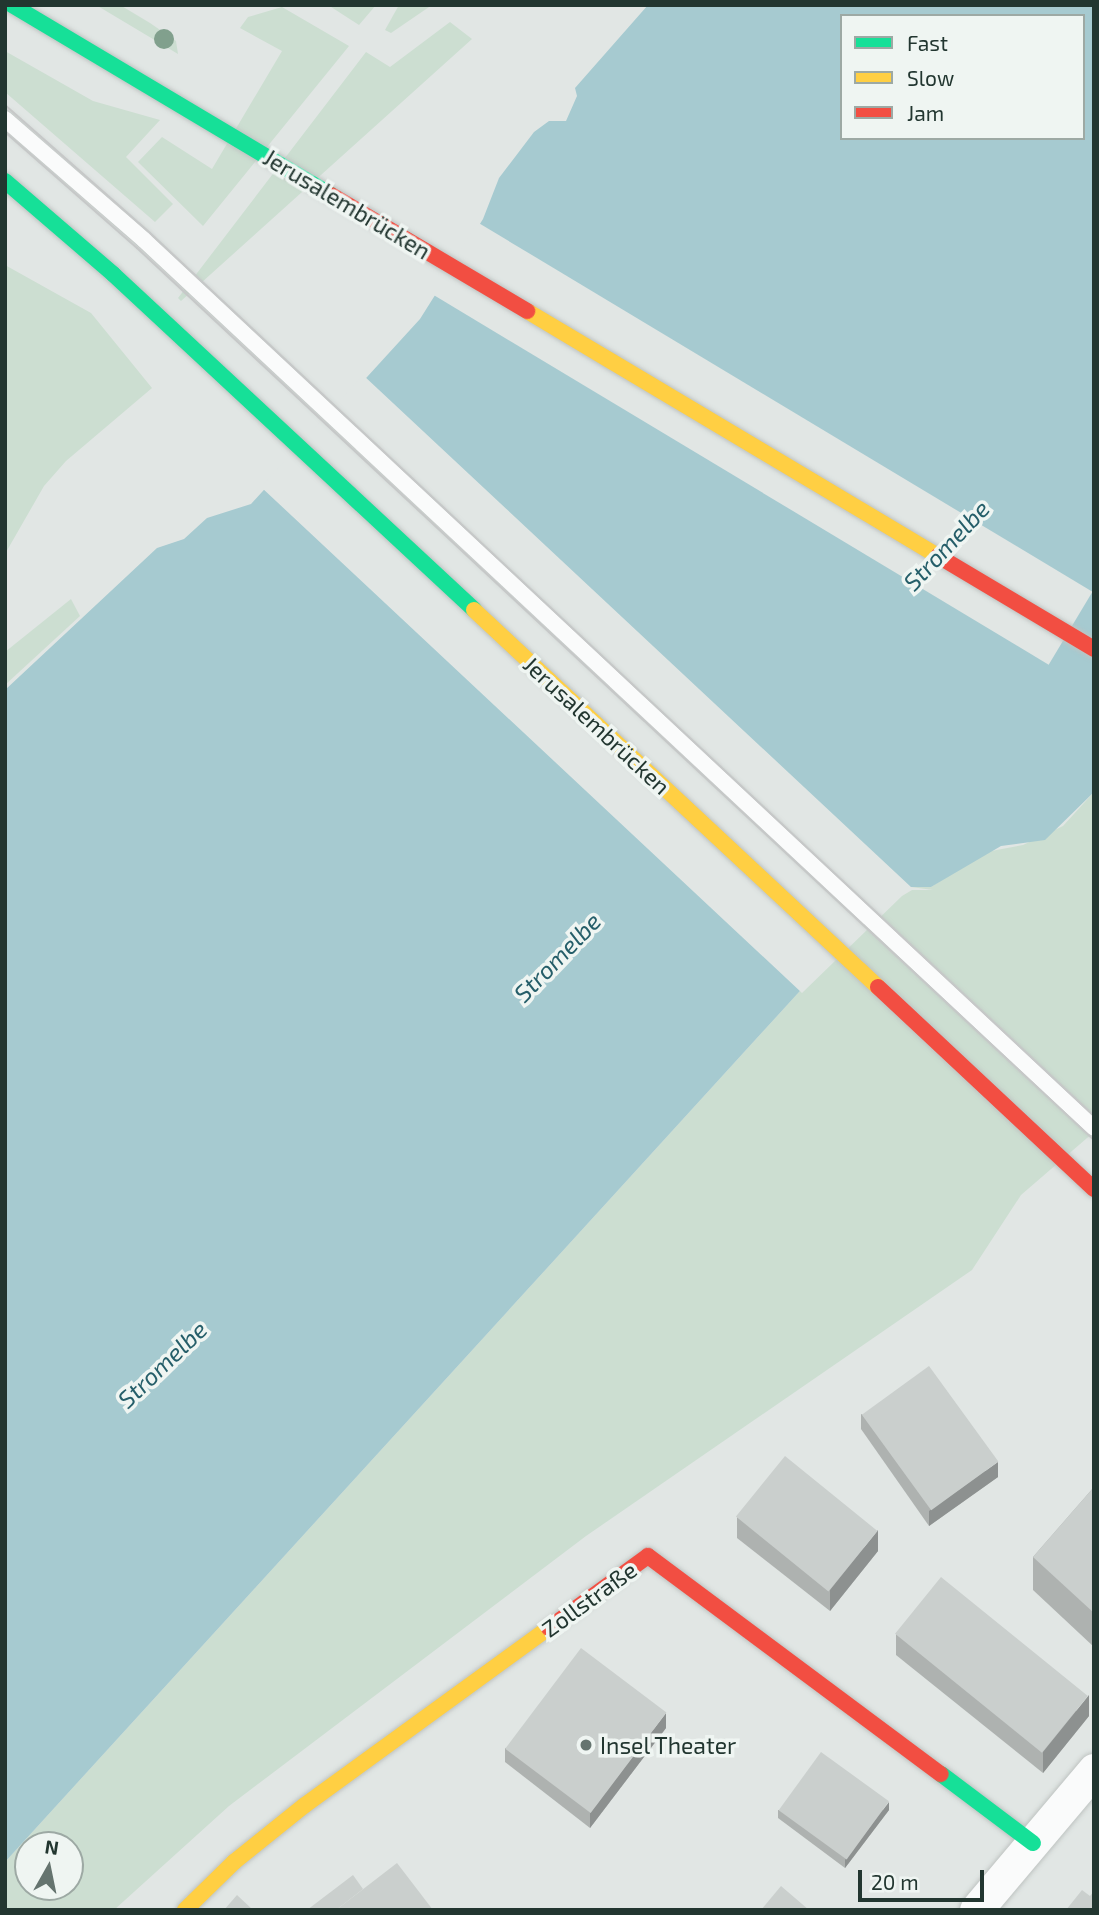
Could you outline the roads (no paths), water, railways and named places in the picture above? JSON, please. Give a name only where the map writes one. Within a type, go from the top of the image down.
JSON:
[{"type":"main road","name":"Jerusalembrücken","points":[[12,5],[1094,649]]},
{"type":"main road","name":"Jerusalembrücken","points":[[5,181],[113,274],[1094,1189]]},
{"type":"main road","name":"Zollstraße","points":[[185,1910],[234,1862],[305,1804],[648,1556],[1033,1843]]},
{"type":"street","points":[[976,1910],[1094,1770]]},
{"type":"lane","points":[[5,119],[144,240],[1094,1128]]},
{"type":"water","name":"Stromelbe","points":[[648,5],[1094,5],[1094,792],[1045,840],[1001,846],[931,887],[911,887],[841,946],[33,1831],[14,1831],[14,1852],[5,1862],[5,690],[157,548],[184,539],[207,518],[251,504],[420,319],[483,219],[499,178],[534,132],[549,121],[566,121],[577,96],[575,88]]},
{"type":"tram line","points":[[5,105],[150,233],[1094,1116]]},
{"type":"tram line","points":[[5,132],[137,248],[1094,1140]]},
{"type":"place","name":"Insel Theater","points":[[586,1745]]}]
